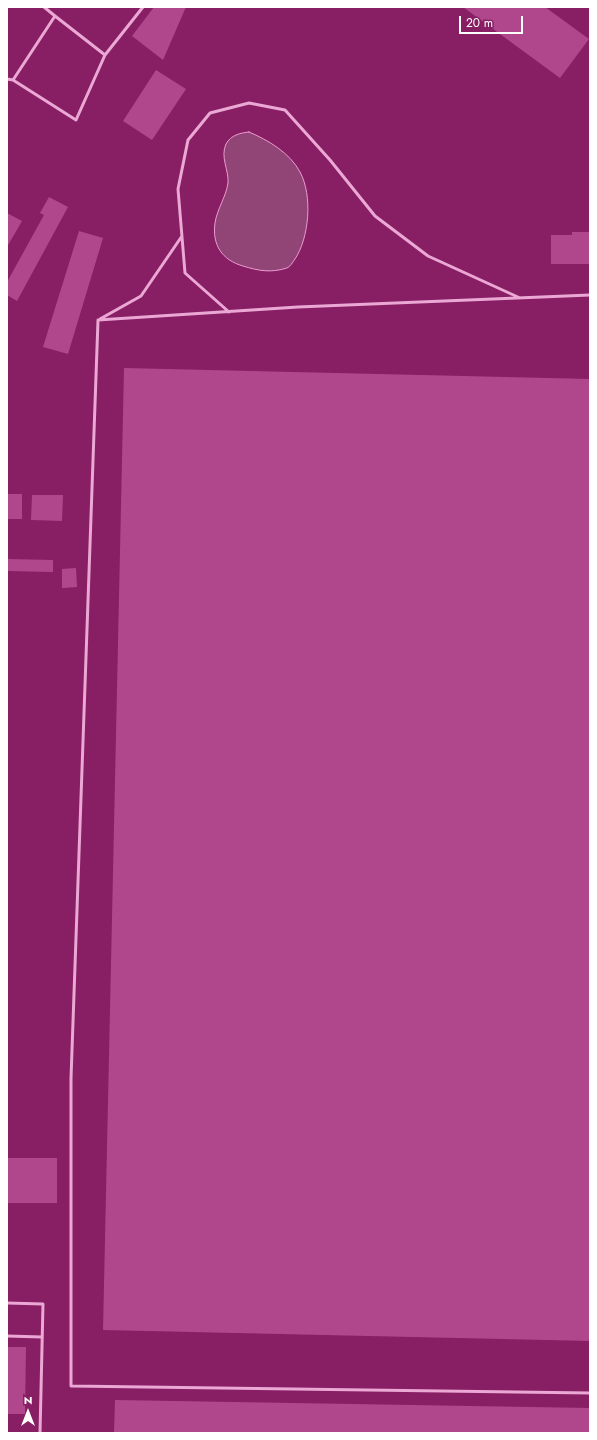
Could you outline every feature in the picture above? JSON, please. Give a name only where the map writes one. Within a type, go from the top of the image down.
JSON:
[{"type":"lane","points":[[44,7],[105,55]]},
{"type":"lane","points":[[7,79],[13,80],[76,120],[105,55],[143,7]]},
{"type":"lane","points":[[13,80],[55,16]]},
{"type":"lane","points":[[229,312],[185,273],[178,189],[188,140],[210,113],[249,103],[285,110],[330,160],[375,216],[428,256],[520,298]]},
{"type":"lane","points":[[98,320],[141,296],[182,236]]},
{"type":"lane","points":[[98,320],[229,312],[590,295]]},
{"type":"lane","points":[[98,320],[71,1078],[71,1386],[590,1393]]},
{"type":"lane","points":[[7,1303],[43,1304],[40,1433]]},
{"type":"lane","points":[[7,1336],[42,1337]]},
{"type":"shaded area","points":[[249,132],[271,143],[296,165],[304,182],[307,193],[308,217],[304,240],[300,250],[290,266],[281,270],[270,271],[249,268],[229,260],[220,250],[215,238],[214,231],[216,218],[228,183],[224,149],[228,141],[233,137]]},
{"type":"building","points":[[154,7],[186,7],[163,60],[132,36]]},
{"type":"building","points":[[463,7],[545,7],[589,39],[560,78]]},
{"type":"building","points":[[156,70],[186,89],[152,140],[123,121]]},
{"type":"building","points":[[49,197],[68,207],[17,301],[7,295],[7,282],[44,215],[40,213]]},
{"type":"building","points":[[7,213],[22,221],[7,247]]},
{"type":"building","points":[[79,231],[103,238],[68,354],[43,347]]},
{"type":"building","points":[[572,232],[590,232],[590,264],[551,264],[551,235],[572,235]]},
{"type":"building","points":[[124,368],[590,379],[590,1341],[103,1330]]},
{"type":"building","points":[[7,494],[22,494],[22,519],[7,519]]},
{"type":"building","points":[[32,495],[63,495],[62,521],[31,520]]},
{"type":"building","points":[[7,559],[53,560],[53,572],[7,571]]},
{"type":"building","points":[[76,568],[77,587],[62,588],[62,569]]},
{"type":"building","points":[[7,1158],[57,1158],[57,1203],[7,1203]]},
{"type":"building","points":[[7,1347],[26,1347],[25,1414],[7,1414]]},
{"type":"building","points":[[115,1400],[590,1408],[590,1433],[114,1432]]}]
